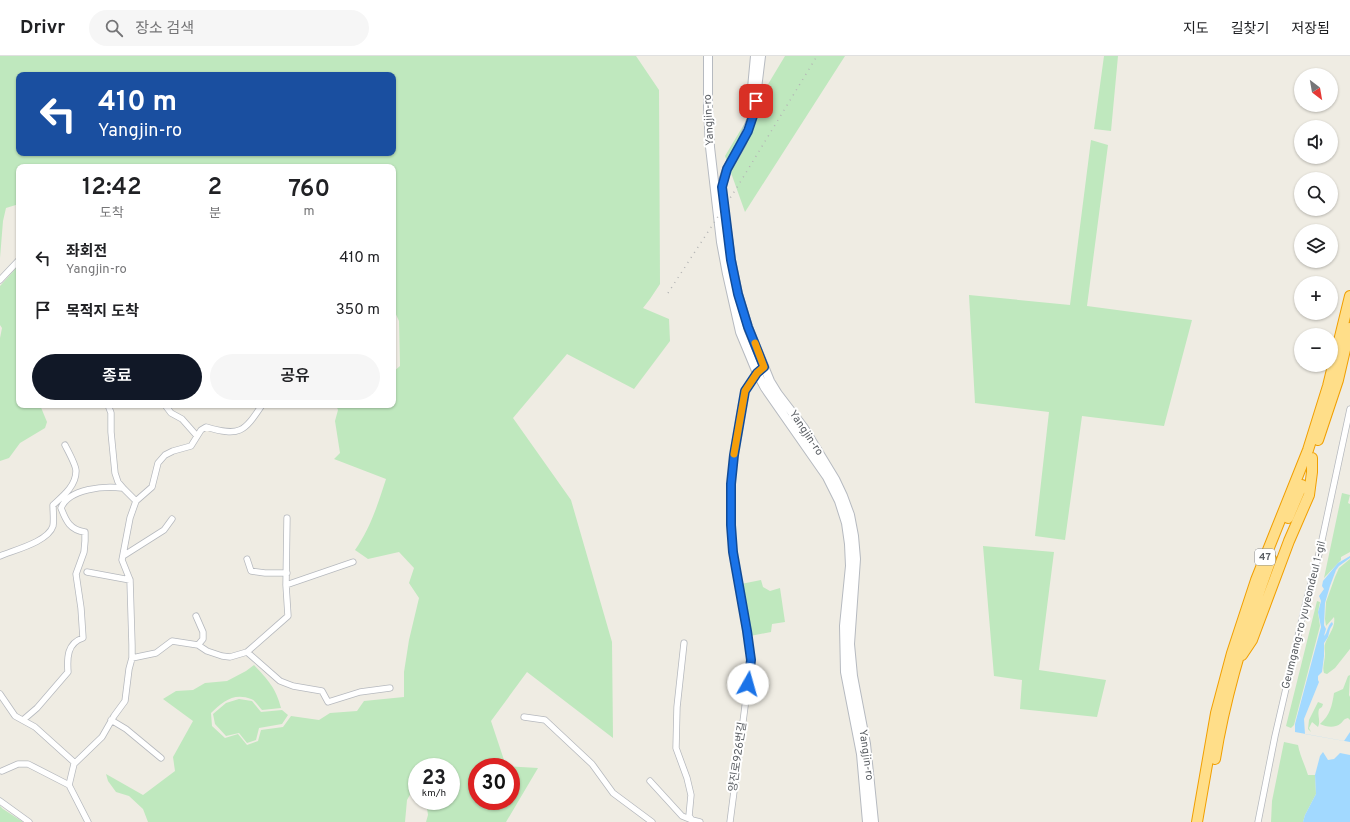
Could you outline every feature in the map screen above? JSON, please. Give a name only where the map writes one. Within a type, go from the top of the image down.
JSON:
[{"type":"highway","name":"47","points":[[1198,822],[1216,713],[1232,653],[1256,580],[1308,450],[1328,386],[1350,296]]},
{"type":"highway","name":"47","points":[[1204,822],[1226,703],[1236,665],[1259,591],[1312,458],[1338,380],[1350,328]]},
{"type":"main road","name":"Yangjin-ro","points":[[708,56],[710,147],[721,242],[740,332],[765,388],[827,477],[839,501],[846,523],[850,566],[844,626],[845,672],[861,754],[867,822]]},
{"type":"main road","name":"Yangjin-ro","points":[[715,184],[727,158],[737,143],[749,114],[755,56]]},
{"type":"main road","name":"Yangjin-ro","points":[[761,56],[754,113],[742,143],[727,169],[722,187],[731,260],[738,294],[748,327],[764,367],[778,394],[804,428],[835,479],[850,515],[856,559],[850,644],[853,676],[866,744],[874,822]]},
{"type":"street","points":[[0,280],[16,263]]},
{"type":"street","name":"양진로926번길","points":[[730,822],[751,660],[733,552],[731,525],[731,484],[734,455],[745,391],[757,373],[764,367]]},
{"type":"street","points":[[109,408],[111,413],[111,432],[115,473],[122,488],[136,502]]},
{"type":"street","points":[[167,408],[171,413],[182,419],[197,436]]},
{"type":"street","points":[[69,785],[75,763],[102,737],[111,720],[125,701],[132,658],[130,580],[122,560],[130,518],[136,502],[152,487],[158,463],[165,455],[191,446],[201,430],[206,427],[232,432],[242,430],[249,425],[260,408]]},
{"type":"street","name":"Geumgang-ro yuyeondeul 1-gil","points":[[1258,822],[1275,736],[1305,606],[1319,554],[1350,409]]},
{"type":"street","points":[[0,556],[43,539],[49,533],[53,526],[53,504],[64,496],[72,485],[76,471],[65,445]]},
{"type":"street","points":[[23,720],[37,708],[68,672],[67,655],[72,644],[83,638],[81,608],[76,574],[86,542],[84,532],[78,531],[71,527],[66,521],[61,508],[63,504],[82,491],[111,487],[122,488]]},
{"type":"street","points":[[132,658],[156,653],[172,641],[198,645],[207,651],[230,657],[247,652],[288,616],[286,585],[287,518]]},
{"type":"street","points":[[123,556],[164,530],[172,519]]},
{"type":"street","points":[[247,559],[251,571],[264,573],[287,573]]},
{"type":"street","points":[[286,585],[353,562]]},
{"type":"street","points":[[87,572],[130,580]]},
{"type":"street","points":[[196,616],[203,632],[203,639],[198,645]]},
{"type":"street","points":[[684,643],[677,707],[676,748],[687,778],[690,795],[689,816],[692,820]]},
{"type":"street","points":[[247,652],[280,681],[293,686],[322,691],[328,702],[360,692],[390,688]]},
{"type":"street","points":[[0,694],[11,712],[19,719],[35,727],[75,763]]},
{"type":"street","points":[[524,717],[545,720],[592,764],[613,793],[652,822]]},
{"type":"street","points":[[111,720],[126,729],[161,758]]},
{"type":"street","points":[[2,771],[18,764],[28,764],[69,785],[88,822]]},
{"type":"street","points":[[650,781],[682,816],[700,822]]},
{"type":"street","points":[[0,801],[30,822]]},
{"type":"street","points":[[685,822],[692,820]]},
{"type":"green space","points":[[0,56],[636,56],[659,90],[660,284],[643,308],[669,319],[670,341],[634,389],[567,354],[513,418],[571,500],[612,642],[613,738],[527,672],[491,721],[503,758],[468,758],[468,810],[513,810],[506,822],[426,822],[428,815],[427,810],[460,810],[460,758],[408,758],[408,798],[405,822],[148,822],[143,809],[129,796],[116,792],[108,781],[106,774],[143,795],[175,771],[173,757],[193,721],[163,699],[176,691],[193,690],[205,683],[227,681],[254,665],[271,685],[277,695],[281,708],[262,710],[252,700],[245,697],[234,697],[224,702],[211,713],[212,726],[225,738],[238,734],[247,745],[258,741],[261,730],[283,727],[291,716],[319,720],[330,713],[357,711],[364,701],[404,697],[404,672],[409,640],[419,598],[409,583],[414,568],[399,552],[368,559],[355,550],[377,507],[386,479],[334,459],[340,453],[335,421],[337,408],[396,408],[396,369],[400,366],[399,321],[396,314],[396,164],[16,164],[16,205],[6,208],[3,221],[0,258]]},
{"type":"green space","points":[[785,56],[845,56],[745,212],[725,156]]},
{"type":"green space","points":[[1104,56],[1118,56],[1111,131],[1094,129]]},
{"type":"green space","points":[[1091,140],[1108,145],[1087,306],[1192,320],[1164,426],[1082,416],[1065,540],[1035,536],[1049,412],[975,403],[969,295],[1070,305]]},
{"type":"green space","points":[[16,268],[16,408],[41,408],[47,422],[45,428],[20,443],[9,458],[0,461],[0,338],[2,328],[0,325],[0,286]]},
{"type":"green space","points":[[1342,493],[1350,495],[1348,503],[1350,504],[1350,552],[1341,557],[1341,560],[1324,578]]},
{"type":"green space","points":[[983,546],[1054,552],[1039,670],[1106,680],[1097,717],[1020,709],[1022,680],[994,676]]},
{"type":"green space","points":[[1350,559],[1350,649],[1335,668],[1327,674],[1323,671],[1325,645],[1333,628],[1334,617],[1326,626],[1326,602],[1339,568]]},
{"type":"green space","points":[[761,580],[763,587],[770,591],[780,588],[785,622],[772,624],[771,632],[750,636],[741,584]]},
{"type":"green space","points":[[1317,601],[1320,602],[1318,612],[1320,626],[1294,725],[1291,728],[1286,726]]},
{"type":"green space","points":[[1350,675],[1350,720],[1346,718],[1341,723],[1333,727],[1320,724],[1330,710],[1334,693],[1343,689],[1348,676]]},
{"type":"green space","points":[[239,699],[252,701],[261,712],[282,710],[288,715],[282,724],[259,728],[256,740],[247,743],[239,733],[226,736],[215,724],[213,714],[226,703]]},
{"type":"green space","points":[[1318,702],[1323,704],[1319,709],[1318,714],[1319,725],[1318,727],[1312,722],[1309,728],[1311,732],[1308,729],[1309,720]]},
{"type":"green space","points":[[1284,742],[1298,745],[1308,775],[1315,775],[1316,794],[1303,822],[1271,822],[1272,801]]},
{"type":"green space","points":[[520,767],[538,768],[520,798]]},
{"type":"green space","points":[[0,806],[3,809],[23,822],[0,822]]},
{"type":"water","points":[[1350,556],[1350,558],[1336,570],[1325,603],[1324,625],[1326,629],[1324,636],[1330,624],[1332,622],[1333,624],[1324,643],[1322,672],[1318,676],[1319,682],[1304,719],[1305,734],[1295,732],[1295,724],[1321,627],[1318,612],[1321,601],[1319,596],[1324,589],[1322,586],[1323,581],[1338,563]]},
{"type":"water","points":[[1350,732],[1350,742],[1344,741]]},
{"type":"water","points":[[1323,752],[1328,760],[1334,759],[1340,753],[1350,755],[1350,822],[1303,822],[1316,794],[1315,775],[1320,756]]},
{"type":"railway","points":[[668,293],[736,189],[817,56]]},
{"type":"slow traffic","points":[[734,454],[745,391],[757,373],[764,367],[755,343]]},
{"type":"route","points":[[748,684],[751,660],[733,552],[731,525],[731,484],[734,455],[745,391],[757,373],[764,367],[748,327],[738,294],[731,260],[722,187],[727,169],[748,131],[756,101]]}]
